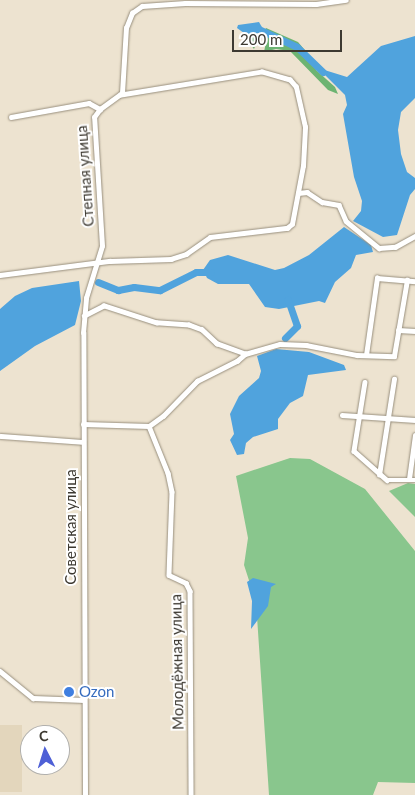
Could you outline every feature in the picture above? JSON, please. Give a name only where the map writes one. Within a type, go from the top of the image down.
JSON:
[{"type":"street","points":[[0,275],[99,262],[171,259],[186,254],[210,237],[287,228],[293,222],[298,193],[305,120],[296,88],[290,80],[262,72],[121,96],[126,28],[132,13],[142,6],[158,4],[277,5],[346,0]]},
{"type":"street","name":"Степная улица","points":[[99,262],[102,246],[92,128],[100,108],[121,96]]},
{"type":"street","points":[[11,117],[89,104],[100,108]]},
{"type":"street","points":[[298,193],[307,192],[322,202],[339,205],[346,222],[379,248],[394,247],[415,236]]},
{"type":"street","name":"Советская улица","points":[[85,795],[84,316],[89,286],[99,262]]},
{"type":"street","points":[[366,355],[377,278],[415,281]]},
{"type":"street","points":[[83,424],[149,426],[163,416],[197,381],[237,361],[245,354],[268,345],[292,344],[366,355],[394,356],[407,280]]},
{"type":"street","points":[[84,316],[104,306],[157,323],[190,326],[202,330],[217,344],[245,354]]},
{"type":"street","points":[[398,330],[415,331]]},
{"type":"street","points":[[379,475],[394,379]]},
{"type":"street","points":[[364,382],[354,449],[379,475],[394,482],[409,479],[415,480]]},
{"type":"street","points":[[342,415],[415,420]]},
{"type":"street","name":"Молодёжная улица","points":[[149,426],[171,487],[169,575],[186,583],[190,590],[191,795]]},
{"type":"street","points":[[409,479],[415,435]]},
{"type":"street","points":[[0,436],[83,442]]},
{"type":"street","points":[[0,671],[34,698],[84,700]]},
{"type":"shaded area","points":[[0,725],[20,725],[20,775],[22,775],[22,792],[0,792]]},
{"type":"green space","points":[[266,28],[298,42],[315,62],[316,70],[335,87],[338,94],[328,90],[290,51],[276,49],[264,52],[266,42],[262,35]]},
{"type":"green space","points":[[260,35],[254,49],[251,45],[243,45],[247,36]]},
{"type":"green space","points":[[290,458],[310,459],[365,489],[415,551],[415,783],[378,782],[373,795],[269,795],[256,602],[244,565],[248,538],[236,476]]},
{"type":"green space","points":[[408,483],[415,484],[415,517],[389,491]]},
{"type":"water","points":[[259,22],[263,29],[255,35],[248,36],[237,28],[238,25]]},
{"type":"water","points":[[415,36],[415,98],[401,112],[398,130],[401,154],[407,172],[415,178],[415,189],[410,195],[397,235],[383,237],[353,221],[361,211],[362,201],[354,177],[343,114],[347,105],[345,95],[318,68],[347,77],[381,46]]},
{"type":"water","points":[[344,227],[371,245],[373,252],[356,255],[351,268],[335,282],[325,303],[319,301],[279,309],[265,307],[249,284],[218,284],[207,278],[203,270],[210,260],[228,255],[275,270],[284,268],[309,255]]},
{"type":"water","points":[[79,281],[81,301],[75,325],[35,346],[0,371],[0,309],[15,296],[32,288]]},
{"type":"water","points":[[276,349],[309,352],[344,365],[346,370],[308,375],[303,396],[290,403],[278,419],[278,429],[253,437],[246,443],[244,454],[237,455],[230,440],[234,434],[230,414],[239,396],[259,378],[261,371],[257,356]]},
{"type":"water","points":[[253,578],[276,584],[271,587],[268,606],[251,629],[252,601],[247,582]]},
{"type":"waterway","points":[[254,27],[297,47],[323,72]]},
{"type":"waterway","points":[[98,282],[118,290],[134,287],[160,290],[196,272],[211,272]]},
{"type":"waterway","points":[[285,338],[297,326],[288,300]]},
{"type":"place","name":"Ozon","points":[[69,692]]}]
